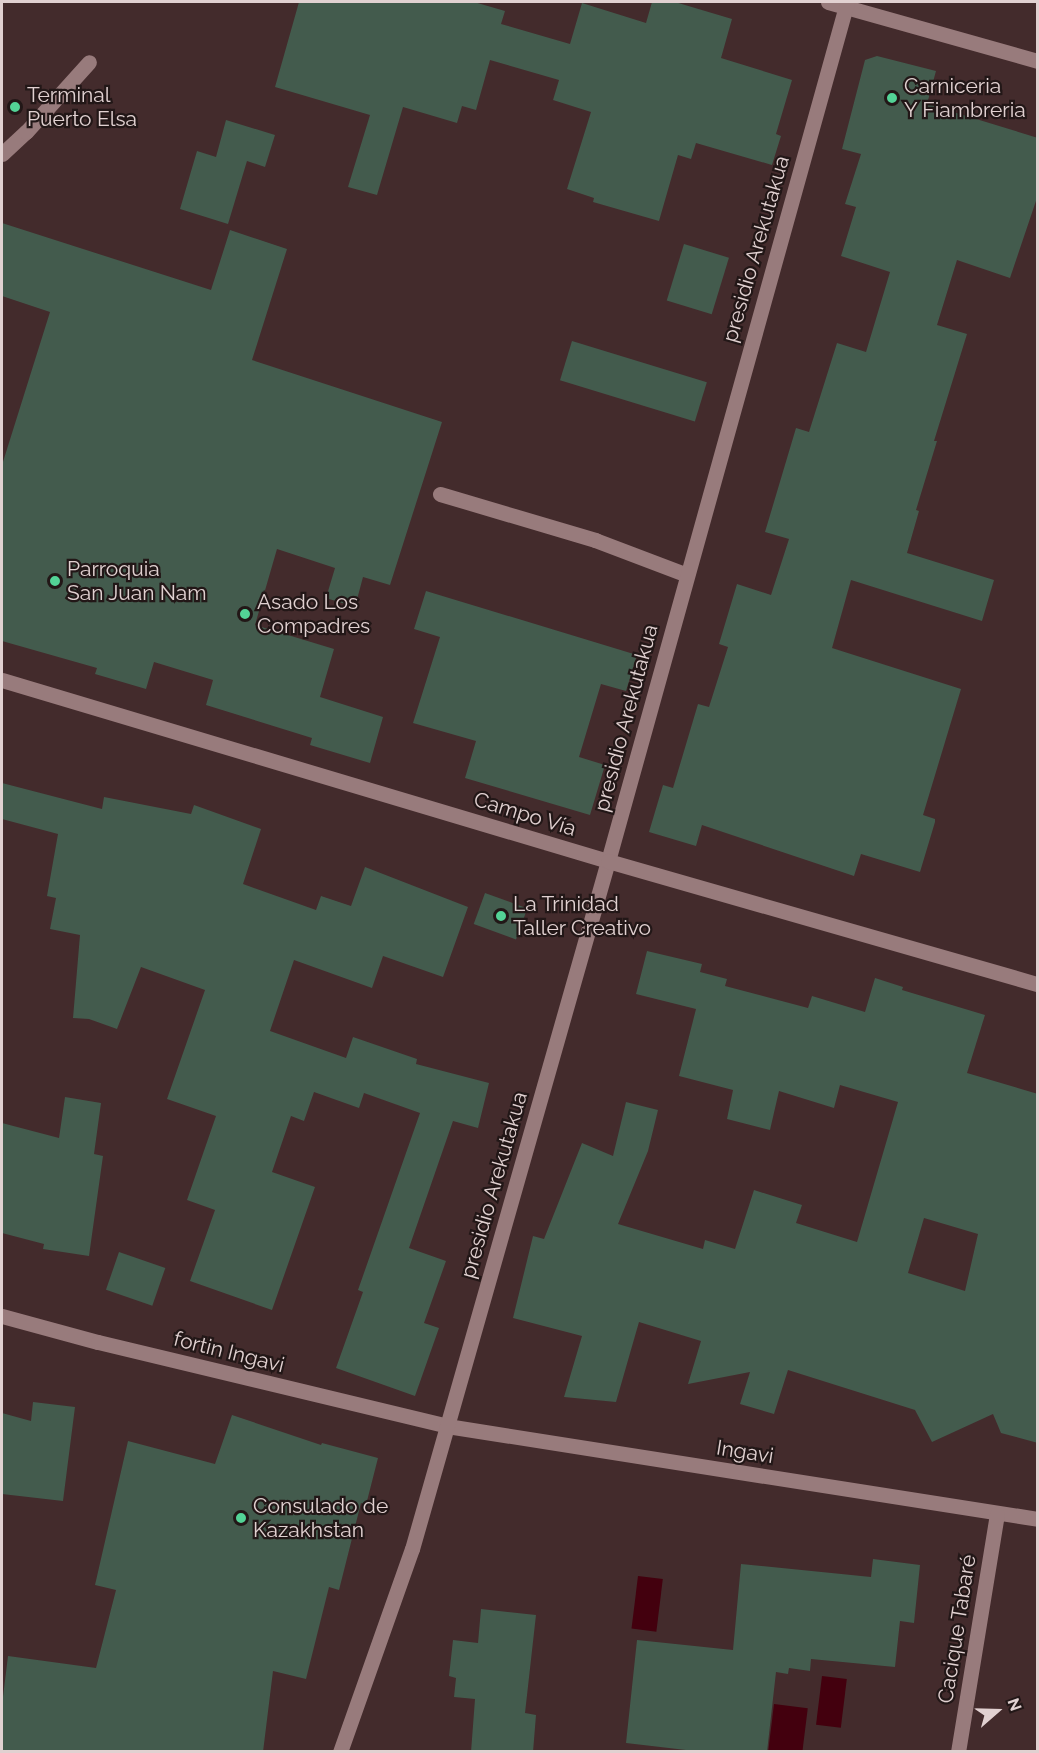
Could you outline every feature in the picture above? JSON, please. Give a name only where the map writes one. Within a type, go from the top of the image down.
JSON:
[{"type":"street","points":[[828,2],[846,4],[1038,61]]},
{"type":"street","name":"presidio Arekutakua","points":[[340,1752],[412,1549],[608,861],[846,4]]},
{"type":"street","points":[[2,154],[26,132],[89,62]]},
{"type":"street","points":[[440,494],[595,540],[687,575]]},
{"type":"street","name":"Campo Vía","points":[[2,680],[608,861],[1038,984]]},
{"type":"street","name":"fortin Ingavi","points":[[2,1316],[98,1342],[447,1426]]},
{"type":"street","name":"Ingavi","points":[[447,1426],[1038,1520]]},
{"type":"street","name":"Cacique Tabaré","points":[[958,1752],[997,1514]]},
{"type":"shaded area","points":[[638,1576],[663,1579],[656,1632],[632,1629]]},
{"type":"shaded area","points":[[822,1676],[847,1679],[841,1728],[816,1725]]},
{"type":"shaded area","points":[[774,1704],[808,1708],[802,1752],[768,1751]]},
{"type":"building","points":[[299,2],[474,2],[505,11],[501,24],[570,44],[582,3],[646,23],[652,2],[675,2],[732,19],[721,58],[792,80],[776,134],[781,136],[772,165],[696,143],[691,159],[678,155],[659,221],[593,202],[594,198],[567,189],[591,112],[553,100],[559,80],[490,60],[476,110],[462,106],[457,123],[403,107],[377,195],[348,187],[370,115],[275,87]]},
{"type":"building","points":[[877,56],[936,71],[927,104],[1038,138],[1038,195],[1010,278],[957,260],[937,325],[967,334],[934,441],[937,441],[916,510],[919,511],[907,553],[994,580],[982,621],[851,580],[832,648],[961,689],[923,815],[935,819],[935,822],[920,872],[861,854],[854,876],[702,825],[696,846],[649,832],[663,785],[673,788],[698,704],[709,707],[728,647],[719,644],[737,584],[771,595],[789,539],[765,532],[796,428],[809,432],[837,343],[866,352],[890,272],[841,256],[856,207],[845,204],[861,154],[842,149],[865,60]]},
{"type":"building","points":[[226,120],[275,135],[265,167],[247,161],[228,224],[180,209],[197,151],[216,157]]},
{"type":"building","points":[[2,223],[211,290],[230,230],[287,249],[252,360],[442,422],[390,585],[363,577],[355,607],[326,598],[335,568],[277,549],[255,625],[334,649],[320,697],[383,717],[370,763],[310,745],[312,738],[206,705],[213,680],[154,662],[146,689],[95,674],[97,668],[2,641],[2,465],[50,312],[2,296]]},
{"type":"building","points":[[684,244],[729,258],[712,314],[667,300]]},
{"type":"building","points":[[572,341],[707,382],[695,421],[560,380]]},
{"type":"building","points":[[426,591],[637,655],[626,691],[601,684],[579,757],[605,765],[590,815],[465,778],[476,741],[413,723],[440,637],[414,629]]},
{"type":"building","points":[[2,783],[102,809],[104,797],[191,814],[194,805],[261,829],[243,884],[316,910],[321,896],[351,906],[365,867],[468,907],[443,977],[383,956],[372,988],[294,960],[270,1031],[346,1058],[353,1037],[417,1059],[416,1064],[489,1083],[478,1128],[453,1121],[409,1248],[446,1261],[424,1323],[439,1328],[415,1396],[336,1368],[363,1292],[358,1290],[420,1113],[364,1093],[359,1108],[314,1092],[304,1121],[291,1116],[272,1172],[315,1187],[272,1310],[190,1281],[215,1210],[187,1200],[216,1116],[167,1099],[205,990],[141,967],[117,1029],[89,1019],[73,1018],[80,935],[50,929],[56,898],[47,896],[58,834],[2,819]]},
{"type":"building","name":"La Trinidad Taller Creativo","points":[[485,893],[527,908],[516,939],[474,924]]},
{"type":"building","points":[[647,951],[702,964],[700,972],[727,979],[725,986],[808,1008],[812,996],[865,1012],[875,978],[903,987],[902,990],[985,1015],[967,1073],[1038,1094],[1038,1443],[1001,1433],[993,1414],[932,1442],[915,1410],[788,1370],[774,1414],[740,1404],[750,1372],[688,1384],[701,1341],[639,1322],[616,1402],[564,1397],[582,1336],[513,1318],[533,1236],[544,1239],[582,1143],[613,1156],[626,1102],[658,1110],[648,1151],[618,1224],[703,1249],[705,1240],[735,1249],[754,1190],[802,1205],[796,1223],[857,1242],[898,1102],[840,1085],[834,1108],[779,1091],[770,1130],[727,1119],[733,1090],[679,1076],[696,1009],[636,994]],"holes":[[[924,1218],[978,1234],[965,1291],[908,1273]]]},
{"type":"building","points":[[65,1097],[101,1103],[94,1154],[103,1156],[89,1256],[43,1249],[44,1244],[2,1233],[2,1123],[59,1138]]},
{"type":"building","points":[[119,1252],[165,1268],[152,1306],[106,1290]]},
{"type":"building","points":[[33,1402],[75,1407],[63,1501],[2,1494],[2,1413],[31,1421]]},
{"type":"building","points":[[232,1415],[321,1445],[322,1443],[378,1458],[366,1505],[361,1503],[339,1590],[329,1587],[306,1679],[273,1671],[263,1752],[2,1752],[2,1705],[8,1656],[96,1668],[116,1590],[95,1585],[128,1441],[215,1464]]},
{"type":"building","points":[[873,1559],[920,1565],[914,1623],[900,1621],[895,1667],[811,1659],[810,1671],[789,1668],[788,1674],[776,1672],[767,1752],[703,1752],[626,1743],[637,1640],[733,1650],[741,1564],[871,1577]]},
{"type":"building","points":[[481,1609],[536,1615],[525,1713],[536,1715],[533,1752],[471,1752],[475,1699],[454,1697],[456,1678],[449,1676],[453,1640],[478,1643]]},
{"type":"place","name":"Carniceria Y Fiambreria","points":[[892,98]]},
{"type":"place","name":"Terminal Puerto Elsa","points":[[15,107]]},
{"type":"place","name":"Parroquia San Juan Nam","points":[[55,581]]},
{"type":"place","name":"Asado Los Compadres","points":[[245,614]]},
{"type":"place","name":"La Trinidad Taller Creativo","points":[[501,916]]},
{"type":"place","name":"Consulado de Kazakhstan","points":[[241,1518]]}]
